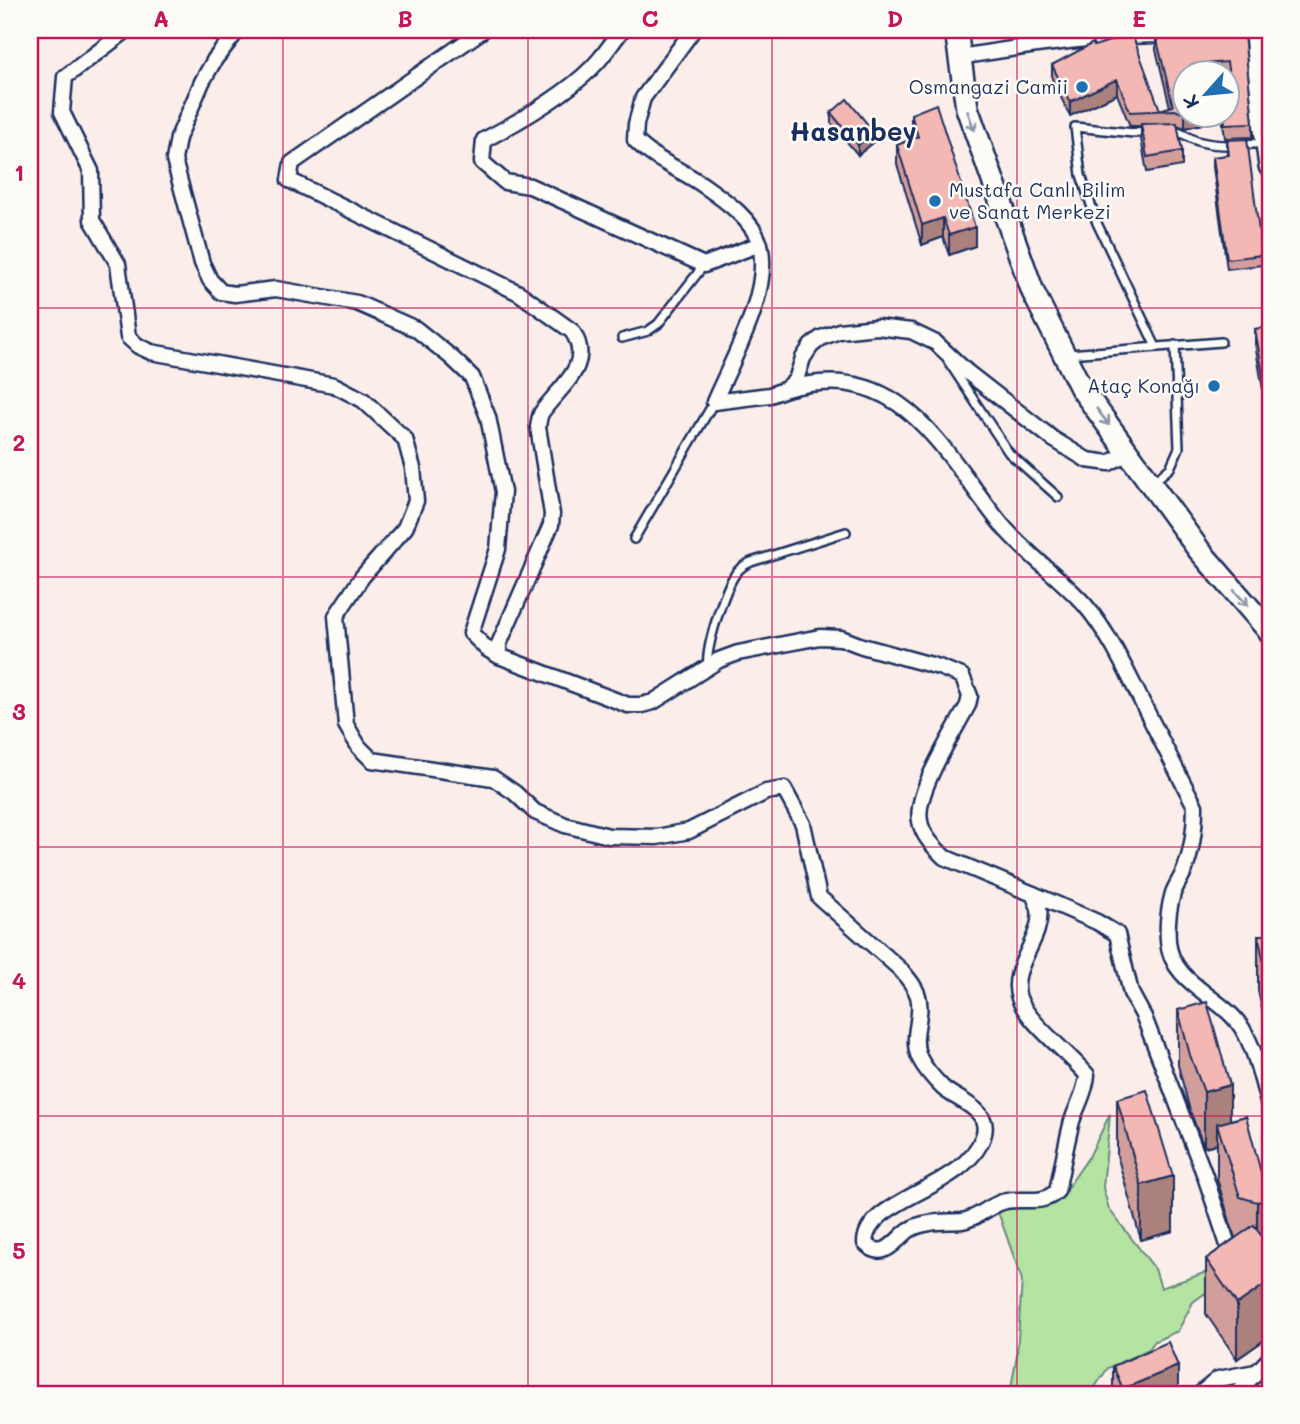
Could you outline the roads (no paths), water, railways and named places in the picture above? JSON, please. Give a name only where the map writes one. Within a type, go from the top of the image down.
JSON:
[{"type":"main road","points":[[956,30],[967,108],[1033,292],[1082,388],[1199,550],[1270,632]]},
{"type":"main road","points":[[1247,37],[1265,90],[1270,166]]},
{"type":"street","points":[[127,30],[65,77],[62,112],[91,171],[92,220],[118,264],[128,337],[151,352],[334,385],[363,400],[405,439],[416,501],[405,528],[362,577],[336,616],[346,726],[359,747],[372,760],[493,778],[515,793],[535,812],[565,825],[608,836],[657,837],[688,831],[765,792],[784,789],[803,824],[819,897],[910,981],[918,997],[914,1037],[919,1058],[944,1089],[969,1104],[984,1122],[984,1136],[965,1163],[951,1175],[883,1212],[872,1221],[865,1235],[865,1243],[872,1250],[882,1251],[889,1248],[912,1228],[945,1221],[962,1221],[995,1204],[1017,1199],[1043,1200],[1057,1191],[1072,1122],[1086,1088],[1087,1075],[1028,1014],[1019,998],[1016,984],[1039,921],[1039,909],[1033,894]]},
{"type":"street","points":[[238,30],[215,59],[202,82],[178,138],[174,160],[202,263],[210,281],[220,292],[235,294],[276,289],[357,303],[416,329],[472,377],[488,417],[503,492],[498,549],[471,633],[487,649],[499,656],[628,705],[653,702],[708,667],[738,653],[820,636],[939,667],[962,676],[970,696],[968,705],[921,795],[920,823],[934,847],[944,857],[1097,922],[1117,934],[1131,993],[1144,1017],[1205,1176],[1231,1257],[1236,1263],[1250,1266]]},
{"type":"street","points":[[483,30],[292,163],[289,180],[519,293],[572,331],[577,338],[581,352],[576,366],[556,397],[540,413],[538,427],[552,514],[551,525],[499,644],[499,656]]},
{"type":"street","points":[[622,30],[598,62],[562,92],[513,125],[484,140],[482,162],[505,182],[530,186],[704,265],[760,244]]},
{"type":"street","points":[[693,30],[643,97],[635,140],[648,153],[686,173],[719,196],[749,224],[760,244],[763,276],[756,304],[714,402],[744,399],[810,383],[848,383],[866,388],[910,411],[931,433],[1002,526],[1086,606],[1107,635],[1195,806],[1195,832],[1185,868],[1174,891],[1170,912],[1168,942],[1172,957],[1192,983],[1231,1014],[1242,1028],[1251,1046],[1270,1109]]},
{"type":"street","points":[[960,57],[1024,47],[1181,32],[1247,37]]},
{"type":"street","points":[[786,390],[796,380],[803,358],[811,346],[821,338],[839,331],[877,327],[911,331],[936,343],[967,372],[1052,439],[1087,460],[1109,463],[1129,452]]},
{"type":"street","points":[[1236,1394],[1270,1358]]},
{"type":"street","points":[[1200,1394],[1218,1379],[1256,1373]]},
{"type":"lane","points":[[1156,347],[1097,223],[1081,175],[1075,127],[1133,134],[1175,130],[1198,142],[1214,144],[1267,142]]},
{"type":"lane","points":[[622,338],[648,331],[657,324],[704,265]]},
{"type":"lane","points":[[1065,354],[1221,342]]},
{"type":"lane","points":[[936,343],[1004,446],[1058,497]]},
{"type":"lane","points":[[1152,484],[1170,468],[1179,448],[1175,345]]},
{"type":"lane","points":[[634,539],[714,402]]},
{"type":"lane","points":[[708,667],[708,646],[731,582],[738,570],[751,562],[846,532]]},
{"type":"place","name":"Osmangazi Camii","points":[[1082,87]]},
{"type":"place","name":"Mustafa Canlı Bilim ve Sanat Merkezi","points":[[935,201]]},
{"type":"place","name":"Ataç Konağı","points":[[1214,386]]},
{"type":"district","name":"Hasanbey","points":[[853,132]]}]
